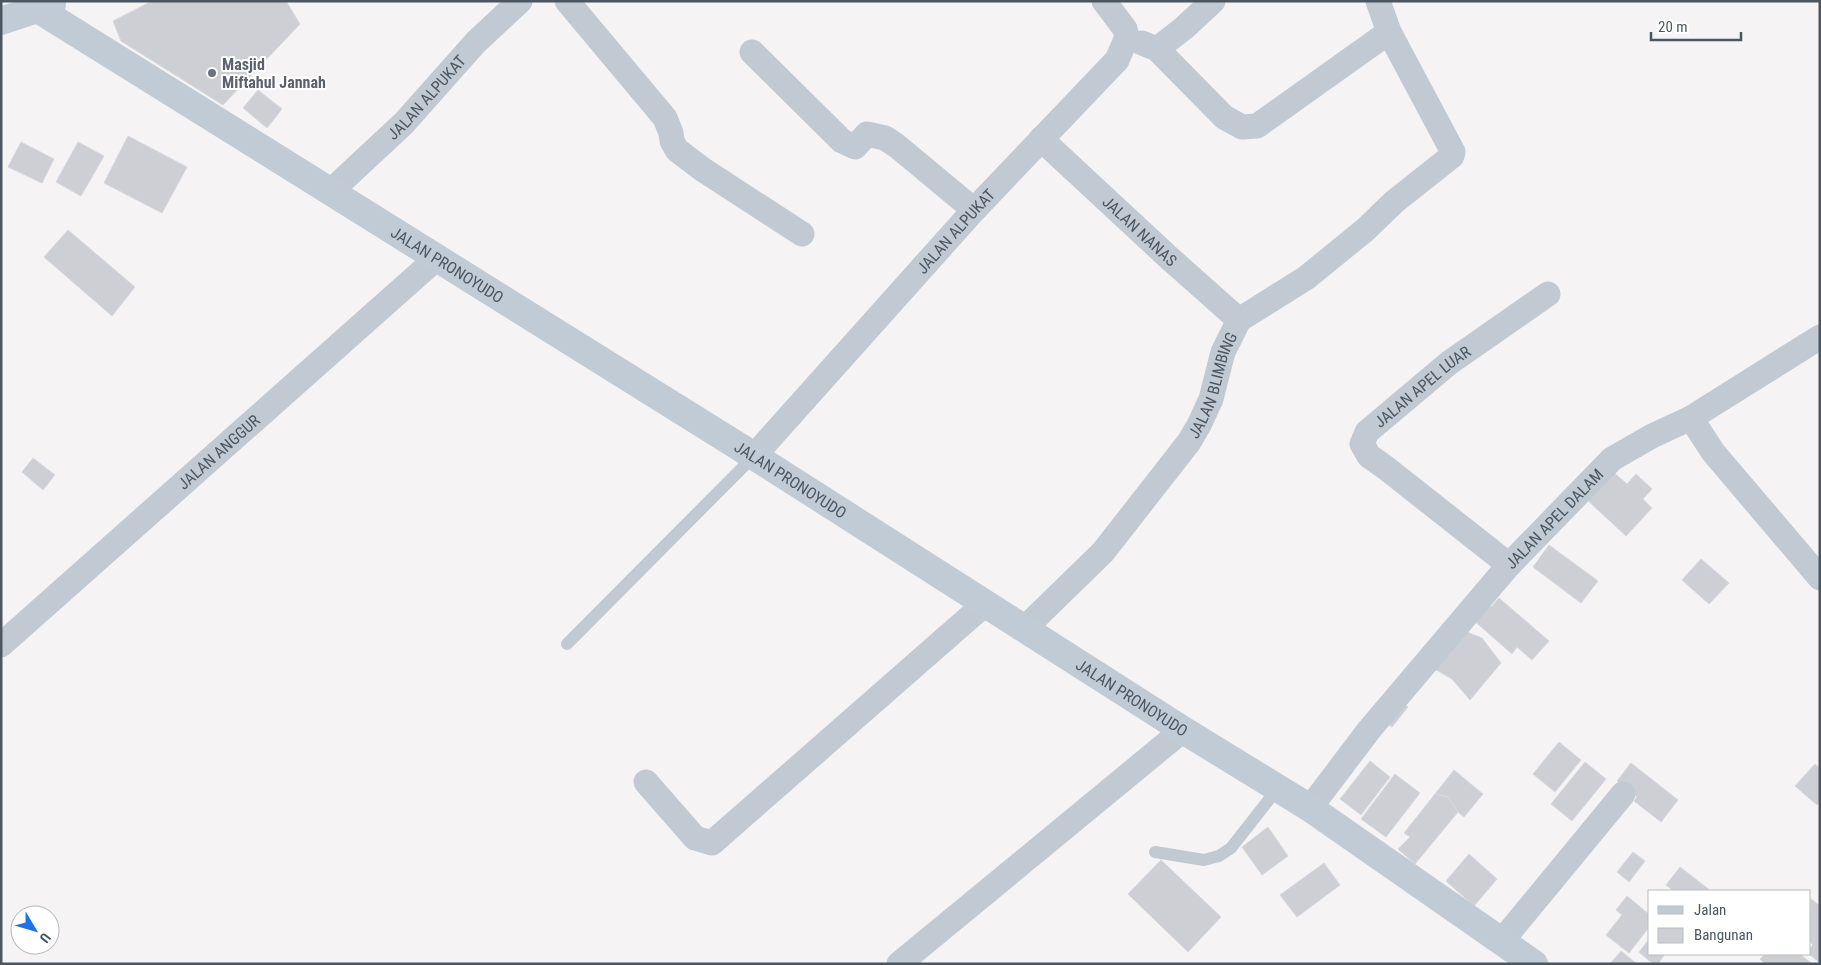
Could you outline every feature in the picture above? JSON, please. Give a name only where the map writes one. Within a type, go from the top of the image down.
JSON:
[{"type":"main road","name":"JALAN PRONOYUDO","points":[[43,4],[252,144],[331,191],[754,456],[1183,730],[1310,808],[1534,964]]},
{"type":"main road","points":[[1,21],[43,4]]},
{"type":"street","name":"JALAN ALPUKAT","points":[[331,191],[404,123],[476,42],[520,1]]},
{"type":"street","points":[[567,1],[665,118],[672,141],[677,150],[702,169],[802,234]]},
{"type":"street","points":[[1104,1],[1125,29],[1127,38],[1157,49],[1224,117],[1242,127],[1257,126],[1390,32],[1378,1]]},
{"type":"street","points":[[1157,49],[1184,28],[1213,1]]},
{"type":"street","name":"JALAN BLIMBING","points":[[1024,628],[1102,552],[1189,442],[1211,399],[1223,352],[1239,320],[1306,278],[1365,230],[1394,202],[1449,159],[1454,152],[1390,32]]},
{"type":"street","name":"JALAN ALPUKAT","points":[[754,456],[974,210],[1117,60],[1127,38]]},
{"type":"street","points":[[752,52],[842,141],[855,146],[867,134],[886,138],[974,210]]},
{"type":"street","name":"JALAN NANAS","points":[[1041,139],[1239,320]]},
{"type":"street","name":"JALAN ANGGUR","points":[[1,645],[437,258]]},
{"type":"street","name":"JALAN APEL LUAR","points":[[1509,565],[1369,456],[1362,444],[1367,432],[1449,363],[1548,294]]},
{"type":"street","name":"JALAN APEL DALAM","points":[[1310,808],[1369,730],[1509,565],[1612,459],[1652,436],[1691,418],[1820,337]]},
{"type":"street","points":[[1691,418],[1713,452],[1820,578]]},
{"type":"street","points":[[646,782],[695,838],[712,843],[986,603]]},
{"type":"street","points":[[899,964],[1183,730]]},
{"type":"street","points":[[1501,942],[1623,794]]},
{"type":"lane","points":[[566,644],[754,456]]},
{"type":"lane","points":[[1155,852],[1204,860],[1219,856],[1231,848],[1278,788]]},
{"type":"building","name":"Masjid Miftahul Jannah","points":[[152,1],[286,1],[300,24],[223,105],[121,41],[113,21]]},
{"type":"building","points":[[258,90],[282,109],[267,128],[243,108]]},
{"type":"building","points":[[128,136],[187,167],[162,213],[104,183]]},
{"type":"building","points":[[21,142],[54,159],[42,183],[8,167]]},
{"type":"building","points":[[78,142],[104,156],[81,196],[56,182]]},
{"type":"building","points":[[68,230],[135,287],[112,316],[44,257]]},
{"type":"building","points":[[33,458],[55,475],[43,490],[22,472]]},
{"type":"building","points":[[1611,470],[1627,484],[1636,474],[1652,489],[1643,499],[1652,508],[1626,536],[1585,498]]},
{"type":"building","points":[[1549,545],[1598,581],[1581,603],[1533,567]]},
{"type":"building","points":[[1701,559],[1729,583],[1709,604],[1682,580]]},
{"type":"building","points":[[1499,598],[1549,641],[1532,660],[1517,647],[1512,654],[1471,618],[1485,601],[1491,607]]},
{"type":"building","points":[[1462,630],[1482,638],[1501,663],[1470,700],[1452,679],[1431,667]]},
{"type":"building","points":[[1397,699],[1408,707],[1392,727],[1381,719]]},
{"type":"building","points":[[1559,742],[1581,760],[1555,792],[1533,774]]},
{"type":"building","points":[[1370,761],[1390,777],[1361,815],[1340,799]]},
{"type":"building","points":[[1585,762],[1606,779],[1572,821],[1551,804]]},
{"type":"building","points":[[1631,763],[1678,800],[1661,822],[1634,801],[1637,797],[1617,781]]},
{"type":"building","points":[[1815,764],[1820,768],[1820,802],[1817,805],[1795,786]]},
{"type":"building","points":[[1454,770],[1483,794],[1464,817],[1458,812],[1448,797],[1435,794]]},
{"type":"building","points":[[1395,774],[1420,793],[1386,837],[1361,819]]},
{"type":"building","points":[[1435,794],[1448,797],[1458,812],[1415,864],[1398,849],[1410,837],[1404,833]]},
{"type":"building","points":[[1268,827],[1288,856],[1262,875],[1242,847]]},
{"type":"building","points":[[1633,852],[1645,861],[1629,882],[1617,872]]},
{"type":"building","points":[[1469,854],[1497,879],[1474,906],[1446,881]]},
{"type":"building","points":[[1161,860],[1221,917],[1188,952],[1128,894]]},
{"type":"building","points":[[1324,863],[1340,885],[1297,917],[1280,895]]},
{"type":"building","points":[[1680,867],[1710,890],[1673,890],[1666,885]]},
{"type":"building","points":[[1627,896],[1648,913],[1648,929],[1629,953],[1606,935],[1622,915],[1616,910]]},
{"type":"building","points":[[1811,899],[1820,906],[1820,963],[1810,955],[1813,945],[1811,943]]},
{"type":"building","points":[[1648,941],[1648,955],[1664,955],[1658,964],[1653,964],[1639,952]]},
{"type":"building","points":[[1621,951],[1637,964],[1610,964]]},
{"type":"building","points":[[1764,955],[1801,955],[1812,964],[1765,964],[1760,959]]},
{"type":"place","name":"Masjid Miftahul Jannah","points":[[212,73]]}]
